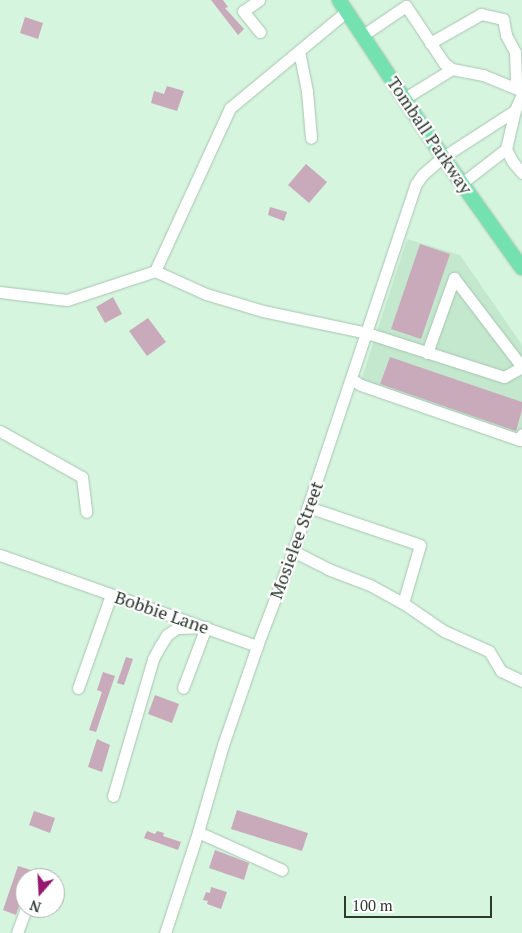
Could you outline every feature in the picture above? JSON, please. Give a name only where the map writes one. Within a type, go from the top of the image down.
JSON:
[{"type":"main road","name":"Tomball Parkway","points":[[343,6],[443,157],[522,268]]},
{"type":"street","points":[[259,0],[243,11],[260,32]]},
{"type":"street","points":[[363,35],[408,3],[430,43],[444,63],[452,69],[483,76],[520,91]]},
{"type":"street","points":[[155,271],[230,108],[299,51],[343,6]]},
{"type":"street","points":[[430,43],[481,14],[503,19],[506,35],[516,52],[520,91],[506,148],[462,183]]},
{"type":"street","points":[[299,51],[307,91],[311,138]]},
{"type":"street","points":[[404,98],[452,69]]},
{"type":"street","name":"Mosielee Street","points":[[165,933],[198,832],[223,744],[293,551],[416,184],[422,175],[443,157],[514,112]]},
{"type":"street","points":[[506,148],[522,173]]},
{"type":"street","points":[[0,292],[67,300],[155,271],[206,294],[263,311],[367,333],[427,353],[504,378],[522,367],[454,278],[427,353]]},
{"type":"street","points":[[351,379],[361,385],[520,440],[522,434]]},
{"type":"street","points":[[0,431],[82,477],[86,512]]},
{"type":"street","points":[[308,507],[420,545],[403,603]]},
{"type":"street","points":[[293,551],[328,569],[370,585],[403,603],[444,631],[489,650],[501,671],[522,681]]},
{"type":"street","name":"Bobbie Lane","points":[[0,554],[257,646]]},
{"type":"street","points":[[78,688],[111,595]]},
{"type":"street","points":[[113,796],[153,660],[160,646],[167,635],[176,628],[206,627],[183,688]]},
{"type":"street","points":[[198,832],[282,870]]},
{"type":"street","points":[[17,933],[22,918]]},
{"type":"shaded area","points":[[407,239],[460,255],[522,345],[522,446],[358,390]]},
{"type":"building","points":[[211,0],[223,0],[228,7],[225,8],[244,29],[238,35]]},
{"type":"building","points":[[25,17],[43,23],[38,39],[20,33]]},
{"type":"building","points":[[167,86],[184,91],[177,111],[151,103],[154,91],[164,94]]},
{"type":"building","points":[[306,164],[327,182],[309,203],[288,185]]},
{"type":"building","points":[[270,207],[287,212],[284,221],[268,215]]},
{"type":"building","points":[[420,244],[450,254],[421,339],[391,329]]},
{"type":"building","points":[[113,297],[122,314],[105,323],[96,307]]},
{"type":"building","points":[[148,318],[166,342],[147,356],[129,331]]},
{"type":"building","points":[[390,357],[522,402],[522,410],[516,431],[380,384]]},
{"type":"building","points":[[126,657],[133,659],[124,685],[117,683]]},
{"type":"building","points":[[103,672],[115,676],[96,732],[89,730],[102,692],[97,690]]},
{"type":"building","points":[[155,695],[179,704],[172,723],[148,714]]},
{"type":"building","points":[[97,739],[110,745],[102,772],[88,767]]},
{"type":"building","points":[[237,810],[308,833],[302,851],[231,829]]},
{"type":"building","points":[[34,811],[55,818],[50,833],[29,825]]},
{"type":"building","points":[[147,831],[155,834],[157,831],[164,833],[163,836],[181,842],[178,850],[144,838]]},
{"type":"building","points":[[215,850],[249,863],[244,880],[209,868]]},
{"type":"building","points":[[15,875],[15,915],[3,910]]},
{"type":"building","points":[[211,887],[227,892],[221,909],[207,904],[208,901],[203,900],[206,892],[210,893]]}]
